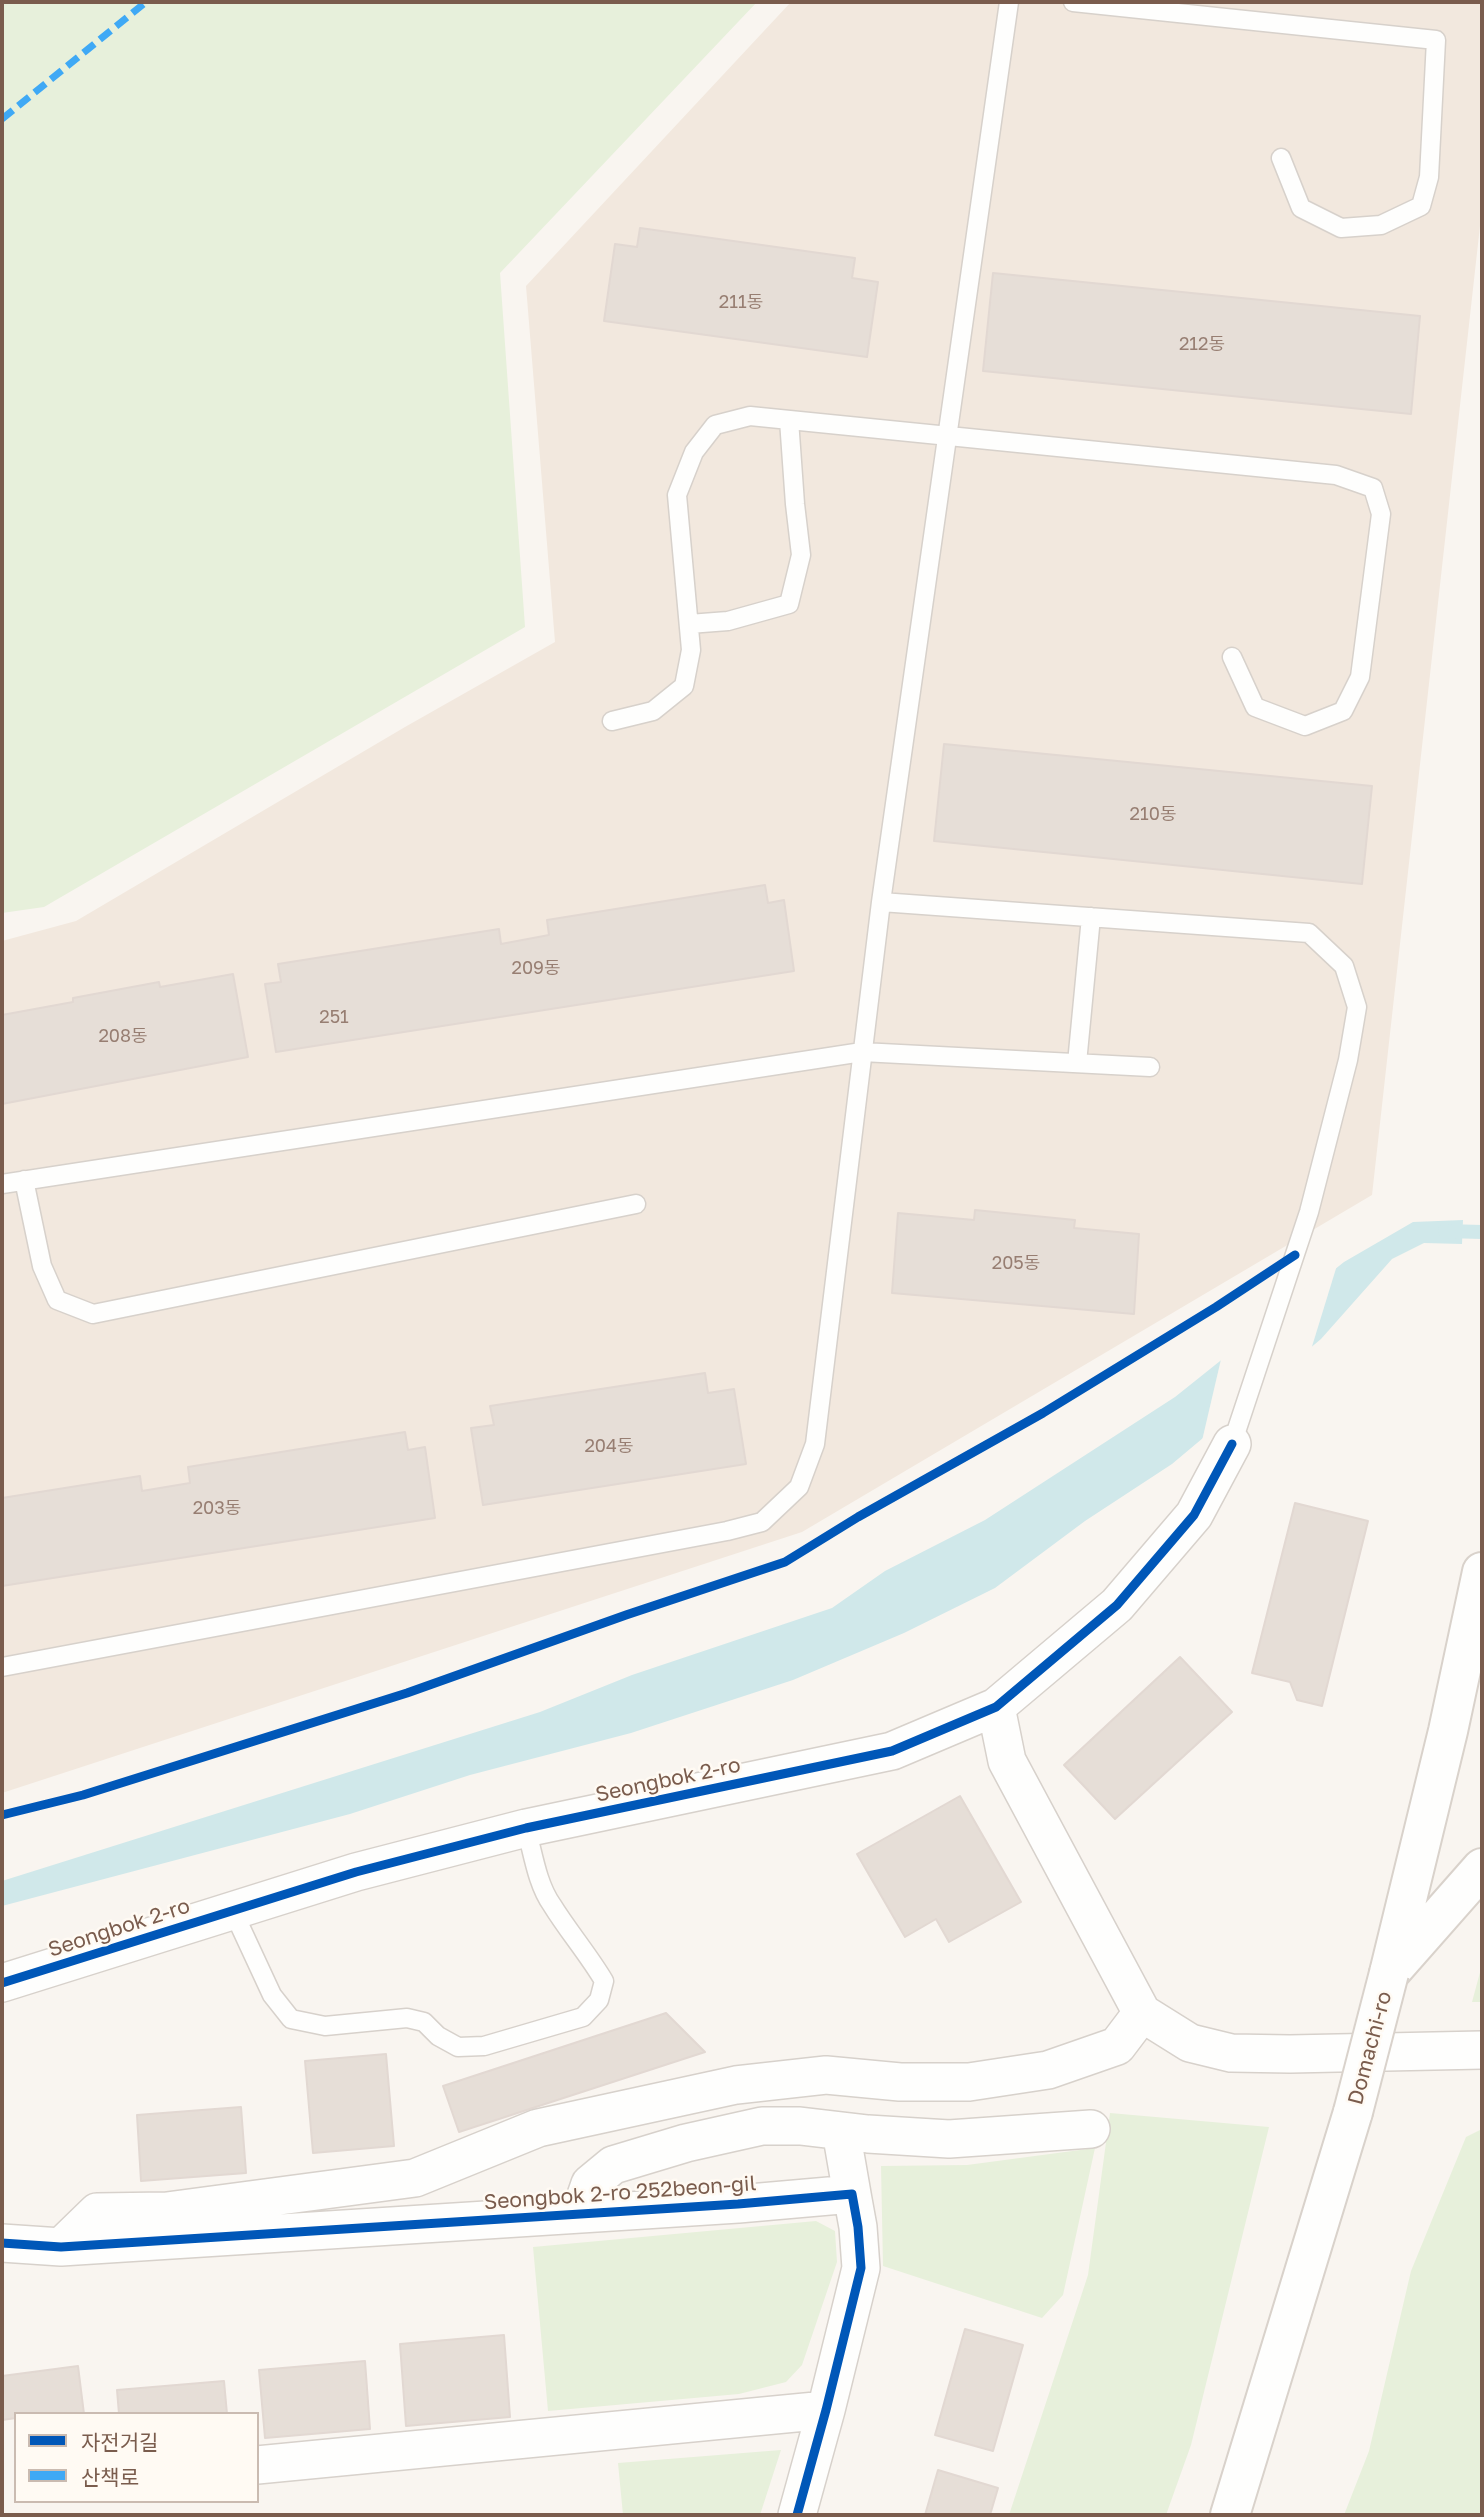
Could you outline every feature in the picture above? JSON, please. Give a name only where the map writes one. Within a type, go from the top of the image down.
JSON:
[{"type":"main road","name":"Domachi-ro","points":[[1230,2515],[1353,2112],[1448,1731],[1482,1572]]},
{"type":"main road","points":[[1389,1973],[1482,1868]]},
{"type":"street","name":"Seongbok 2-ro","points":[[2,1983],[356,1872],[526,1829],[892,1751],[996,1707],[1117,1605],[1194,1514],[1232,1444]]},
{"type":"street","points":[[996,1707],[1007,1761],[1142,2013],[1190,2042],[1231,2053],[1482,2050]]},
{"type":"street","points":[[2,2243],[61,2247],[97,2212],[167,2211],[415,2178],[538,2128],[736,2085],[827,2075],[900,2082],[970,2082],[1048,2070],[1117,2046],[1142,2013]]},
{"type":"street","points":[[580,2213],[590,2184],[613,2165],[686,2143],[762,2126],[800,2126],[841,2132],[949,2139],[1091,2129]]},
{"type":"street","points":[[797,2515],[861,2268],[858,2227],[841,2132]]},
{"type":"street","name":"Seongbok 2-ro 252beon-gil","points":[[61,2247],[852,2194]]},
{"type":"street","points":[[259,2465],[826,2410]]},
{"type":"lane","points":[[2,1667],[713,1534],[762,1522],[799,1488],[815,1444],[881,902],[1009,2]]},
{"type":"lane","points":[[1073,2],[1436,40],[1429,177],[1421,206],[1381,225],[1341,228],[1301,208],[1281,158]]},
{"type":"lane","points":[[612,721],[653,711],[684,686],[691,650],[677,495],[694,452],[715,425],[750,416],[1336,475],[1373,488],[1381,514],[1364,650],[1360,677],[1343,711],[1305,726],[1255,707],[1232,657]]},
{"type":"lane","points":[[689,624],[729,621],[789,604],[802,555],[789,420]]},
{"type":"lane","points":[[881,902],[1309,933],[1345,966],[1357,1007],[1348,1060],[1310,1212],[1232,1444]]},
{"type":"lane","points":[[1077,1063],[1091,917]]},
{"type":"lane","points":[[2,1184],[862,1052],[1150,1067]]},
{"type":"lane","points":[[24,1180],[41,1266],[57,1300],[93,1314],[636,1204]]},
{"type":"lane","points":[[233,1910],[272,1995],[291,2019],[325,2026],[407,2018],[424,2022],[438,2036],[458,2047],[484,2046],[583,2017],[599,2000],[604,1981],[587,1952],[550,1903],[538,1873],[526,1829]]},
{"type":"shaded area","points":[[791,2],[1482,2],[1482,208],[1372,1195],[802,1532],[2,1793],[2,941],[76,921],[555,642],[526,286]]},
{"type":"green space","points":[[2,2],[757,2],[500,273],[525,627],[44,907],[2,913]]},
{"type":"green space","points":[[1482,1965],[1482,2002],[1472,2002]]},
{"type":"green space","points":[[1110,2113],[1269,2127],[1191,2445],[1166,2515],[1009,2515],[1088,2275]]},
{"type":"green space","points":[[1482,2129],[1482,2515],[1344,2515],[1369,2451],[1411,2271],[1466,2137]]},
{"type":"green space","points":[[1095,2148],[1063,2295],[1042,2318],[883,2266],[881,2166],[967,2165]]},
{"type":"green space","points":[[816,2221],[835,2231],[837,2262],[802,2365],[786,2382],[739,2394],[548,2411],[533,2247]]},
{"type":"green space","points":[[781,2450],[760,2515],[623,2515],[618,2463]]},
{"type":"water","points":[[1463,1220],[1462,1244],[1424,1243],[1392,1259],[1321,1339],[1172,1464],[1085,1521],[995,1588],[904,1633],[793,1680],[631,1733],[470,1775],[350,1814],[2,1906],[2,1881],[540,1712],[632,1675],[832,1608],[885,1571],[985,1520],[1175,1397],[1344,1262],[1413,1222]]},
{"type":"pier","points":[[1338,1262],[1310,1353],[1201,1445],[1222,1355]]},
{"type":"building","points":[[640,228],[855,258],[852,278],[878,282],[867,357],[604,321],[615,244],[637,247]]},
{"type":"building","points":[[993,273],[1420,316],[1411,414],[983,371]]},
{"type":"building","points":[[944,744],[1372,786],[1362,884],[934,841]]},
{"type":"building","points":[[765,885],[768,903],[784,900],[794,971],[276,1052],[265,984],[281,982],[278,964],[499,929],[501,944],[549,935],[547,920]]},
{"type":"building","points":[[233,974],[248,1057],[2,1104],[2,1015],[159,982],[160,987]]},
{"type":"building","points":[[975,1210],[1075,1220],[1074,1228],[1139,1234],[1134,1314],[892,1293],[898,1213],[974,1220]]},
{"type":"building","points":[[705,1373],[708,1393],[734,1389],[746,1464],[483,1505],[471,1428],[494,1425],[490,1406]]},
{"type":"building","points":[[405,1432],[408,1450],[425,1447],[435,1518],[2,1586],[2,1498],[140,1476],[142,1491],[190,1483],[188,1467]]},
{"type":"building","points":[[1295,1503],[1368,1521],[1322,1706],[1297,1700],[1290,1682],[1252,1673]]},
{"type":"building","points":[[1180,1657],[1232,1712],[1115,1819],[1064,1765]]},
{"type":"building","points":[[960,1796],[1021,1902],[949,1942],[936,1919],[905,1937],[857,1854]]},
{"type":"building","points":[[666,2013],[705,2052],[459,2132],[443,2086]]},
{"type":"building","points":[[386,2054],[394,2146],[313,2153],[305,2061]]},
{"type":"building","points":[[241,2107],[246,2173],[141,2181],[137,2115]]},
{"type":"building","points":[[965,2329],[1023,2345],[993,2451],[935,2435]]},
{"type":"building","points":[[504,2335],[510,2417],[406,2426],[400,2344]]},
{"type":"building","points":[[365,2361],[370,2429],[265,2438],[259,2370]]},
{"type":"building","points":[[78,2366],[84,2412],[14,2412],[14,2418],[2,2420],[2,2376]]},
{"type":"building","points":[[224,2381],[227,2412],[119,2412],[117,2390]]},
{"type":"building","points":[[938,2470],[998,2488],[990,2515],[925,2515]]},
{"type":"waterway","points":[[1445,1231],[1482,1232]]},
{"type":"marked path","points":[[2,119],[146,2]]},
{"type":"cycle path","points":[[2,1815],[83,1795],[407,1693],[785,1562],[858,1517],[1043,1413],[1295,1255]]},
{"type":"cycle path","points":[[2,1983],[356,1872],[526,1828],[892,1751],[996,1707],[1117,1605],[1194,1515],[1232,1444]]},
{"type":"cycle path","points":[[2,2243],[61,2247],[738,2204],[852,2194],[861,2268],[797,2515]]}]
